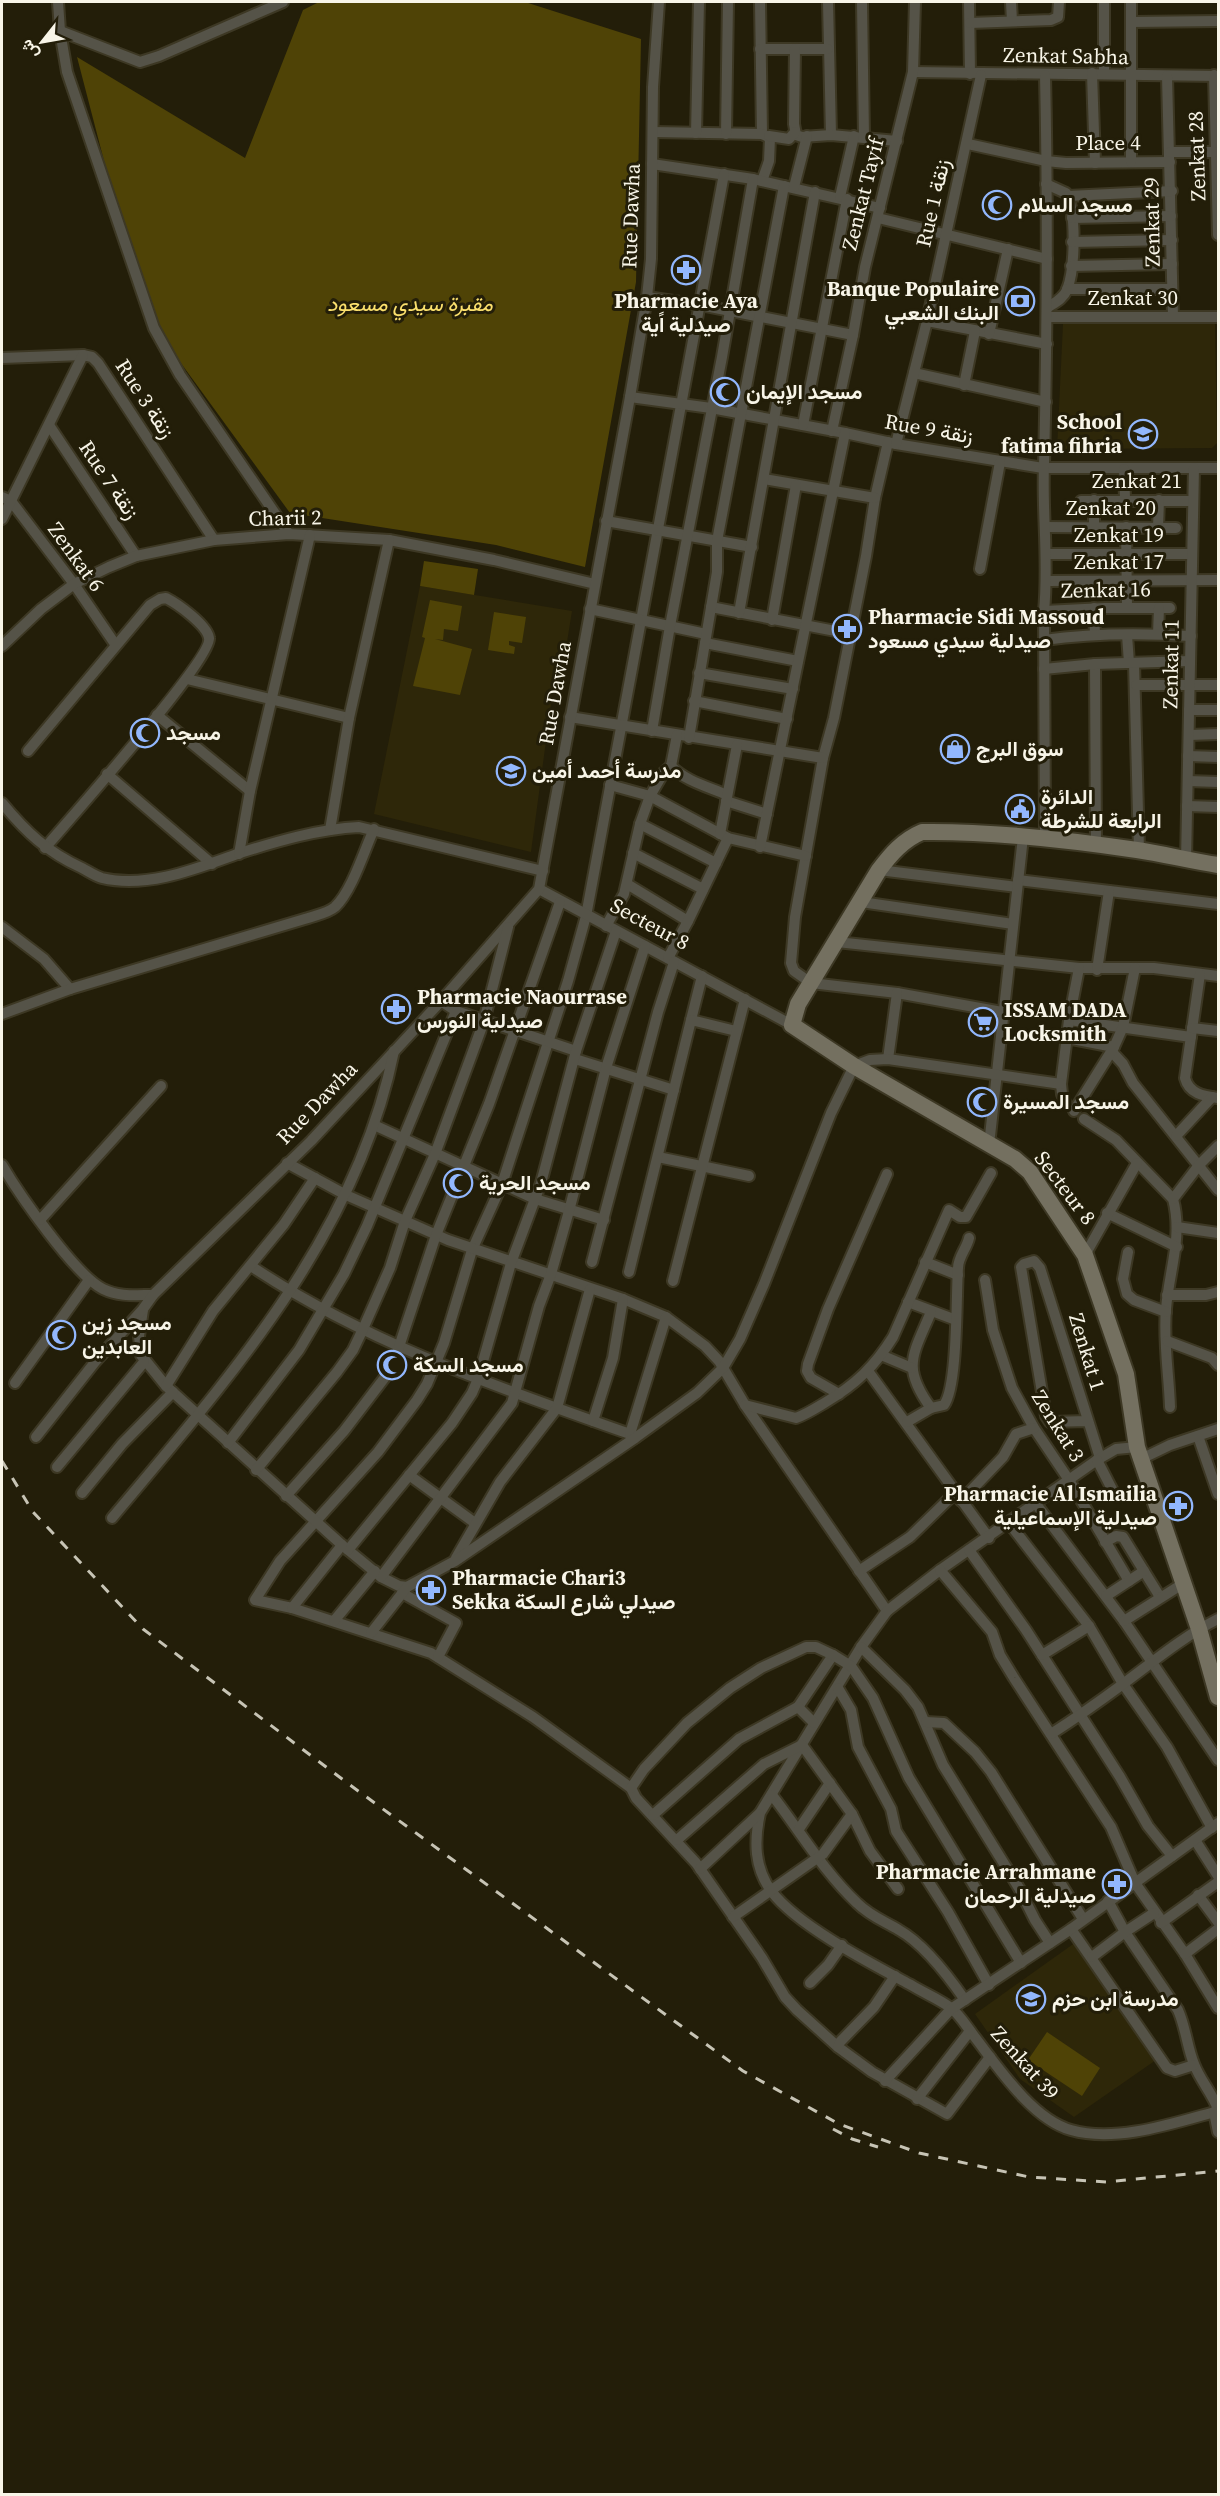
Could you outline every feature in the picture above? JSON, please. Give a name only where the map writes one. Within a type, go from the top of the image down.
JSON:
[{"type":"street","points":[[58,2],[67,72],[154,328],[180,375],[289,534]]},
{"type":"street","points":[[60,31],[140,62],[159,56],[283,2]]},
{"type":"street","name":"Rue Dawha","points":[[36,1437],[106,1348],[143,1310],[153,1295],[311,1141],[441,1001],[538,889],[647,297],[651,259],[653,87],[659,2]]},
{"type":"street","points":[[696,133],[699,2]]},
{"type":"street","points":[[726,134],[728,2]]},
{"type":"street","points":[[652,731],[730,311],[758,180],[769,160],[765,135],[760,49],[760,2]]},
{"type":"street","points":[[828,2],[831,135]]},
{"type":"street","points":[[803,425],[844,198],[859,137],[862,2]]},
{"type":"street","name":"Zenkat Tayif","points":[[832,430],[865,267],[913,72],[915,2]]},
{"type":"street","name":"Rue 1 زنقة","points":[[811,982],[794,971],[791,963],[795,917],[823,758],[834,718],[851,634],[875,498],[914,373],[968,144],[976,74],[969,2]]},
{"type":"street","points":[[1011,2],[1011,21]]},
{"type":"street","points":[[970,22],[1055,19],[1060,13],[1059,2]]},
{"type":"street","points":[[1104,2],[1104,73]]},
{"type":"street","points":[[1131,2],[1131,162]]},
{"type":"street","points":[[1132,22],[1218,21]]},
{"type":"street","points":[[760,49],[828,49]]},
{"type":"street","points":[[654,132],[765,135],[789,139],[795,132],[795,49]]},
{"type":"street","name":"Zenkat Sabha","points":[[913,72],[1216,76]]},
{"type":"street","points":[[1092,73],[1095,163]]},
{"type":"street","points":[[1045,840],[1044,611],[1047,581],[1043,468],[1047,344],[1046,75]]},
{"type":"street","name":"Zenkat 29","points":[[1167,76],[1172,191],[1173,317]]},
{"type":"street","name":"Zenkat 28","points":[[1216,76],[1215,152],[1218,235]]},
{"type":"street","points":[[795,132],[798,136],[831,135],[897,141]]},
{"type":"street","points":[[689,738],[717,567],[717,541],[740,414],[789,186],[807,136]]},
{"type":"street","name":"Place 4","points":[[968,144],[1046,161],[1095,163],[1131,162],[1215,152]]},
{"type":"street","points":[[652,164],[758,180],[844,198],[879,213],[946,234],[1047,259]]},
{"type":"street","points":[[724,174],[585,916],[568,981],[502,1184],[472,1250],[436,1362],[422,1393],[375,1455],[280,1561],[255,1600],[292,1608],[431,1653],[533,1717],[631,1788],[636,1798],[700,1869],[762,1958],[785,1997],[838,2047],[885,2081],[947,2114],[990,2057]]},
{"type":"street","points":[[1046,184],[1061,189],[1068,196],[1072,218],[1071,266],[1067,289],[1047,313]]},
{"type":"street","points":[[1068,196],[1172,191]]},
{"type":"street","points":[[739,613],[815,192]]},
{"type":"street","points":[[1072,218],[1171,216]]},
{"type":"street","points":[[1072,242],[1172,240]]},
{"type":"street","points":[[989,334],[1008,249]]},
{"type":"street","points":[[1071,266],[1172,264]]},
{"type":"street","points":[[1067,289],[1172,289]]},
{"type":"street","points":[[647,297],[761,316],[853,335]]},
{"type":"street","name":"Zenkat 30","points":[[1047,313],[1218,317]]},
{"type":"street","points":[[927,321],[1047,344]]},
{"type":"street","points":[[964,385],[975,331]]},
{"type":"street","points":[[2,519],[6,499],[49,425],[83,355]]},
{"type":"street","name":"Rue 3 زنقة","points":[[2,358],[83,355],[92,357],[214,540]]},
{"type":"street","points":[[914,373],[1046,402]]},
{"type":"street","name":"Rue 9 زنقة","points":[[630,397],[711,408],[846,432],[892,443],[1043,468],[1218,468]]},
{"type":"street","name":"Rue 7 زنقة","points":[[49,425],[136,556]]},
{"type":"street","points":[[760,847],[846,432]]},
{"type":"street","points":[[980,569],[1000,462]]},
{"type":"street","points":[[1124,468],[1125,500]]},
{"type":"street","name":"Zenkat 11","points":[[1186,861],[1194,468]]},
{"type":"street","points":[[764,478],[875,498]]},
{"type":"street","points":[[772,620],[796,485]]},
{"type":"street","name":"Zenkat 6","points":[[6,499],[74,584],[115,644]]},
{"type":"street","points":[[1094,500],[1094,527]]},
{"type":"street","points":[[1158,528],[1159,500]]},
{"type":"street","name":"Zenkat 21","points":[[1081,501],[1193,501]]},
{"type":"street","points":[[606,520],[752,548]]},
{"type":"street","name":"Zenkat 20","points":[[1046,527],[1176,528]]},
{"type":"street","points":[[1126,527],[1127,607]]},
{"type":"street","name":"Charii 2","points":[[2,646],[41,609],[74,584],[136,556],[214,540],[289,534],[389,540],[494,560],[595,584]]},
{"type":"street","points":[[239,854],[250,791],[310,535]]},
{"type":"street","points":[[330,830],[349,718],[389,540]]},
{"type":"street","name":"Zenkat 19","points":[[1046,554],[1192,554]]},
{"type":"street","name":"Zenkat 17","points":[[1047,581],[1218,580]]},
{"type":"street","points":[[28,751],[115,644],[150,605],[160,598],[172,601],[203,626],[210,639],[208,646],[187,679],[45,848]]},
{"type":"street","points":[[711,607],[851,634]]},
{"type":"street","name":"Zenkat 16","points":[[1044,611],[1127,607],[1164,608],[1158,634]]},
{"type":"street","points":[[1094,608],[1095,635]]},
{"type":"street","points":[[590,609],[670,626],[705,638],[798,661]]},
{"type":"street","points":[[1044,640],[1095,635],[1191,636]]},
{"type":"street","points":[[1127,635],[1136,685],[1139,850]]},
{"type":"street","points":[[1044,669],[1095,664],[1190,661]]},
{"type":"street","points":[[1095,664],[1096,846]]},
{"type":"street","points":[[699,673],[793,689]]},
{"type":"street","points":[[187,679],[349,718]]},
{"type":"street","points":[[1136,685],[1218,685]]},
{"type":"street","points":[[694,701],[787,719]]},
{"type":"street","points":[[1189,710],[1218,710]]},
{"type":"street","points":[[157,715],[250,791]]},
{"type":"street","points":[[570,717],[823,758]]},
{"type":"street","points":[[1189,735],[1218,734]]},
{"type":"street","points":[[292,1608],[409,1475],[457,1416],[478,1379],[511,1263],[535,1199],[611,929],[627,884],[640,824],[650,795],[664,772],[671,766],[677,735]]},
{"type":"street","points":[[592,1262],[671,960],[716,863],[724,836],[727,798],[737,745]]},
{"type":"street","points":[[1188,756],[1218,757]]},
{"type":"street","points":[[671,766],[676,771],[727,798],[767,814]]},
{"type":"street","points":[[107,774],[212,864]]},
{"type":"street","points":[[1188,781],[1218,782]]},
{"type":"street","points":[[610,785],[650,795],[724,836],[760,847],[806,856]]},
{"type":"street","points":[[2,803],[23,828],[45,848],[102,878],[138,880],[173,874],[212,864],[277,842],[330,830],[359,827],[543,871]]},
{"type":"street","points":[[1187,807],[1218,807]]},
{"type":"street","points":[[640,824],[716,863]]},
{"type":"street","points":[[2,1014],[70,990],[333,909],[355,873],[374,829]]},
{"type":"street","points":[[792,1025],[798,1004],[879,870],[892,852],[910,837],[922,832],[1023,837],[1139,850],[1186,861],[1218,865]]},
{"type":"street","points":[[989,1145],[1023,837]]},
{"type":"street","points":[[633,853],[703,889]]},
{"type":"street","points":[[879,870],[1108,891],[1218,904]]},
{"type":"street","points":[[627,884],[688,921]]},
{"type":"street","name":"Secteur 8","points":[[538,889],[792,1025],[854,1066],[1015,1159],[1030,1172],[1085,1255],[1126,1374],[1139,1453],[1199,1629],[1218,1697]]},
{"type":"street","points":[[1097,969],[1108,891]]},
{"type":"street","points":[[286,1496],[344,1431],[385,1380],[400,1347],[436,1235],[465,1167],[560,902]]},
{"type":"street","points":[[861,902],[1013,924]]},
{"type":"street","points":[[256,1470],[337,1372],[353,1350],[363,1329],[390,1268],[405,1221],[435,1154],[484,1021],[509,924]]},
{"type":"street","points":[[2,927],[44,959],[70,990]]},
{"type":"street","points":[[837,942],[1079,968],[1135,968],[1218,976]]},
{"type":"street","points":[[334,1621],[378,1574],[440,1498],[495,1428],[516,1394],[539,1306],[551,1274],[569,1211],[606,1068],[645,946]]},
{"type":"street","points":[[1065,1102],[1062,1084],[1069,1020],[1079,968]]},
{"type":"street","points":[[1074,1111],[1113,1049],[1123,1027],[1135,968]]},
{"type":"street","points":[[1200,974],[1185,1078],[1187,1086],[1199,1095],[1215,1097]]},
{"type":"street","points":[[629,1272],[702,976]]},
{"type":"street","points":[[811,982],[897,993],[1002,1012]]},
{"type":"street","points":[[888,1059],[897,993]]},
{"type":"street","points":[[673,1281],[745,999]]},
{"type":"street","points":[[441,1001],[456,1011],[547,1041],[606,1068],[674,1090]]},
{"type":"street","points":[[228,1443],[273,1386],[324,1310],[375,1208],[456,1011]]},
{"type":"street","points":[[691,1020],[736,1031]]},
{"type":"street","points":[[1069,1020],[1123,1027],[1218,1032]]},
{"type":"street","points":[[1067,1038],[1113,1049],[1133,1083],[1218,1190]]},
{"type":"street","points":[[112,1518],[198,1415],[291,1293],[346,1195],[385,1093],[394,1051]]},
{"type":"street","points":[[371,1633],[405,1590],[455,1561],[697,1393],[723,1368],[740,1339],[764,1284],[831,1113],[854,1066],[870,1060],[888,1059],[1062,1084]]},
{"type":"street","points":[[40,1220],[161,1086]]},
{"type":"street","points":[[1176,1136],[1215,1097]]},
{"type":"street","points":[[1084,1119],[1116,1140],[1173,1199],[1177,1247],[1167,1295],[1166,1312],[1170,1407]]},
{"type":"street","points":[[374,1125],[535,1199],[604,1220]]},
{"type":"street","points":[[1173,1199],[1199,1165],[1218,1146]]},
{"type":"street","points":[[658,1157],[749,1176]]},
{"type":"street","points":[[287,1162],[346,1195],[472,1250],[551,1274],[623,1299],[666,1317],[705,1346],[723,1368],[744,1405],[887,1611]]},
{"type":"street","points":[[1085,1255],[1137,1163]]},
{"type":"street","points":[[2,1165],[40,1220],[89,1280],[104,1290],[119,1295],[153,1295]]},
{"type":"street","points":[[744,1405],[796,1418],[839,1394],[868,1371],[881,1356],[893,1336],[949,1210],[960,1217],[967,1216],[992,1173]]},
{"type":"street","points":[[839,1394],[811,1378],[807,1367],[828,1310],[887,1174]]},
{"type":"street","points":[[82,1493],[169,1389],[213,1311],[284,1224],[315,1178]]},
{"type":"street","points":[[1107,1213],[1177,1247]]},
{"type":"street","points":[[1177,1227],[1218,1233]]},
{"type":"street","points":[[907,1422],[931,1408],[944,1405],[948,1400],[954,1365],[959,1263],[969,1238]]},
{"type":"street","points":[[1128,1252],[1124,1279],[1127,1294],[1134,1300],[1166,1312]]},
{"type":"street","name":"Zenkat 1","points":[[1087,1421],[1050,1422],[1044,1413],[1021,1267],[1032,1261],[1037,1262],[1040,1268],[1099,1459],[1114,1495]]},
{"type":"street","points":[[925,1262],[958,1275]]},
{"type":"street","points":[[250,1266],[291,1293],[400,1347],[516,1394],[633,1436]]},
{"type":"street","points":[[15,1383],[89,1280]]},
{"type":"street","name":"Zenkat 3","points":[[985,1280],[993,1330],[1004,1370],[1034,1428],[1069,1480],[1129,1581]]},
{"type":"street","points":[[455,1561],[500,1482],[556,1408],[590,1289]]},
{"type":"street","points":[[1167,1295],[1206,1295],[1218,1292]]},
{"type":"street","points":[[593,1421],[622,1319],[623,1299]]},
{"type":"street","points":[[908,1302],[956,1320]]},
{"type":"street","points":[[143,1310],[139,1343],[144,1362],[169,1389],[345,1548],[378,1574],[456,1623],[438,1657]]},
{"type":"street","points":[[931,1312],[913,1356],[912,1368],[914,1382],[931,1408]]},
{"type":"street","points":[[633,1436],[666,1317]]},
{"type":"street","points":[[1167,1341],[1212,1358],[1218,1365]]},
{"type":"street","points":[[881,1356],[912,1368]]},
{"type":"street","points":[[57,1467],[144,1362]]},
{"type":"street","points":[[868,1371],[989,1538]]},
{"type":"street","points":[[859,1572],[910,1537],[992,1471],[1016,1434],[1034,1428]]},
{"type":"street","points":[[700,1869],[760,1814],[861,1647],[887,1611],[939,1570],[989,1538],[1116,1449],[1139,1453],[1218,1430]]},
{"type":"street","points":[[1198,1437],[1218,1490]]},
{"type":"street","points":[[409,1475],[475,1523]]},
{"type":"street","points":[[1036,1504],[1124,1621],[1218,1760]]},
{"type":"street","points":[[885,2081],[951,2009],[1071,1929],[1215,1826],[1089,1626],[1066,1593],[1009,1523]]},
{"type":"street","points":[[1105,1542],[1116,1536],[1123,1537],[1160,1597]]},
{"type":"street","points":[[969,1550],[1003,1595],[1120,1777],[1148,1826],[1172,1856]]},
{"type":"street","points":[[939,1570],[992,1632],[997,1640],[1000,1655],[1111,1827],[1135,1883],[1185,1954],[1218,2008]]},
{"type":"street","points":[[1106,1596],[1144,1571]]},
{"type":"street","points":[[1124,1621],[1184,1583]]},
{"type":"street","points":[[1051,1734],[1124,1684],[1151,1662],[1199,1629],[1218,1619]]},
{"type":"street","points":[[1042,1655],[1089,1626]]},
{"type":"street","points":[[631,1788],[687,1723],[730,1688],[761,1668],[806,1647],[816,1647],[851,1666],[881,1713],[909,1778],[1021,1963]]},
{"type":"street","points":[[861,1647],[905,1690],[918,1707],[947,1773],[1014,1878],[1050,1943]]},
{"type":"street","points":[[653,1815],[739,1739],[798,1707],[833,1655]]},
{"type":"street","points":[[838,1688],[851,1710],[858,1747],[891,1809],[894,1827],[948,1912],[989,1985]]},
{"type":"street","points":[[798,1707],[814,1723]]},
{"type":"street","points":[[926,1722],[944,1723],[975,1752],[991,1772],[1083,1919]]},
{"type":"street","points":[[801,1745],[852,1814],[870,1851],[898,1889]]},
{"type":"street","points":[[676,1840],[764,1764],[801,1745]]},
{"type":"street","points":[[799,1829],[830,1783]]},
{"type":"street","points":[[772,1795],[839,1885],[875,1917],[901,1930],[949,1978],[965,2000]]},
{"type":"street","points":[[760,1814],[756,1831],[757,1860],[770,1890]]},
{"type":"street","points":[[733,1917],[819,1857],[852,1814]]},
{"type":"street","points":[[1195,1840],[1218,1876]]},
{"type":"street","points":[[1161,1923],[1218,1882]]},
{"type":"street","name":"Zenkat 39","points":[[770,1890],[794,1914],[951,2009],[1032,2105],[1061,2127],[1090,2134],[1113,2134],[1217,2111]]},
{"type":"street","points":[[1198,1895],[1218,1922]]},
{"type":"street","points":[[1108,1901],[1125,1932],[1184,2022],[1194,2066],[1214,2097],[1218,2132]]},
{"type":"street","points":[[1092,1957],[1154,1913]]},
{"type":"street","points":[[1071,1929],[1167,2068],[1175,2071],[1194,2066]]},
{"type":"street","points":[[1185,1954],[1218,1929]]},
{"type":"street","points":[[810,1983],[828,1965],[842,1945]]},
{"type":"street","points":[[838,2047],[840,2042],[874,2007],[895,1976]]},
{"type":"street","points":[[917,2099],[970,2031]]},
{"type":"shaded area","points":[[1215,323],[1217,443],[1212,448],[1057,449],[1063,324]]},
{"type":"shaded area","points":[[420,586],[572,611],[563,667],[556,667],[531,852],[374,814]]},
{"type":"shaded area","points":[[1076,1942],[1156,2060],[1074,2117],[1020,2079],[975,2014]]},
{"type":"green space","name":"مقبرة سيدي مسعود","points":[[319,2],[525,2],[641,39],[636,282],[585,567],[496,545],[290,513],[156,329],[116,207],[77,57],[245,158],[303,10]]},
{"type":"green space","points":[[424,561],[478,569],[474,595],[420,586]]},
{"type":"green space","points":[[430,600],[462,606],[458,631],[444,629],[443,640],[435,639],[472,649],[460,695],[413,686],[425,638],[422,637]]},
{"type":"green space","points":[[494,612],[526,617],[522,643],[509,641],[509,645],[515,647],[514,654],[488,650]]},
{"type":"green space","points":[[1047,2032],[1100,2068],[1082,2096],[1028,2060]]},
{"type":"railway","points":[[2,1461],[33,1512],[143,1629],[350,1785],[743,2071],[839,2124],[919,2153],[1029,2177],[1106,2182],[1218,2171]]},
{"type":"railway","points":[[833,2129],[852,2139],[878,2147]]},
{"type":"place","name":"مسجد السلام","points":[[997,205]]},
{"type":"place","name":"Pharmacie Aya صيدلية اًية","points":[[686,270]]},
{"type":"place","name":"Banque Populaire البنك الشعبي","points":[[1020,301]]},
{"type":"place","name":"مسجد الإيمان","points":[[725,392]]},
{"type":"place","name":"School fatima fihria","points":[[1143,434]]},
{"type":"place","name":"Pharmacie Sidi Massoud صيدلية سيدي مسعود","points":[[847,629]]},
{"type":"place","name":"مسجد","points":[[145,733]]},
{"type":"place","name":"سوق البرج","points":[[955,749]]},
{"type":"place","name":"مدرسة أحمد أمين","points":[[511,771]]},
{"type":"place","name":"الدائرة الرابعة للشرطة","points":[[1020,809]]},
{"type":"place","name":"Pharmacie Naourrase صيدلية النورس","points":[[396,1009]]},
{"type":"place","name":"ISSAM DADA Locksmith","points":[[983,1022]]},
{"type":"place","name":"مسجد المسيرة","points":[[982,1102]]},
{"type":"place","name":"مسجد الحرية","points":[[458,1183]]},
{"type":"place","name":"مسجد زين العابدين","points":[[61,1335]]},
{"type":"place","name":"مسجد السكة","points":[[392,1365]]},
{"type":"place","name":"Pharmacie Al Ismailia صيدلية الإسماعيلية","points":[[1178,1506]]},
{"type":"place","name":"Pharmacie Chari3 Sekka صيدلي شارع السكة","points":[[431,1590]]},
{"type":"place","name":"Pharmacie Arrahmane صيدلية الرحمان","points":[[1117,1884]]},
{"type":"place","name":"مدرسة ابن حزم","points":[[1031,1999]]}]
